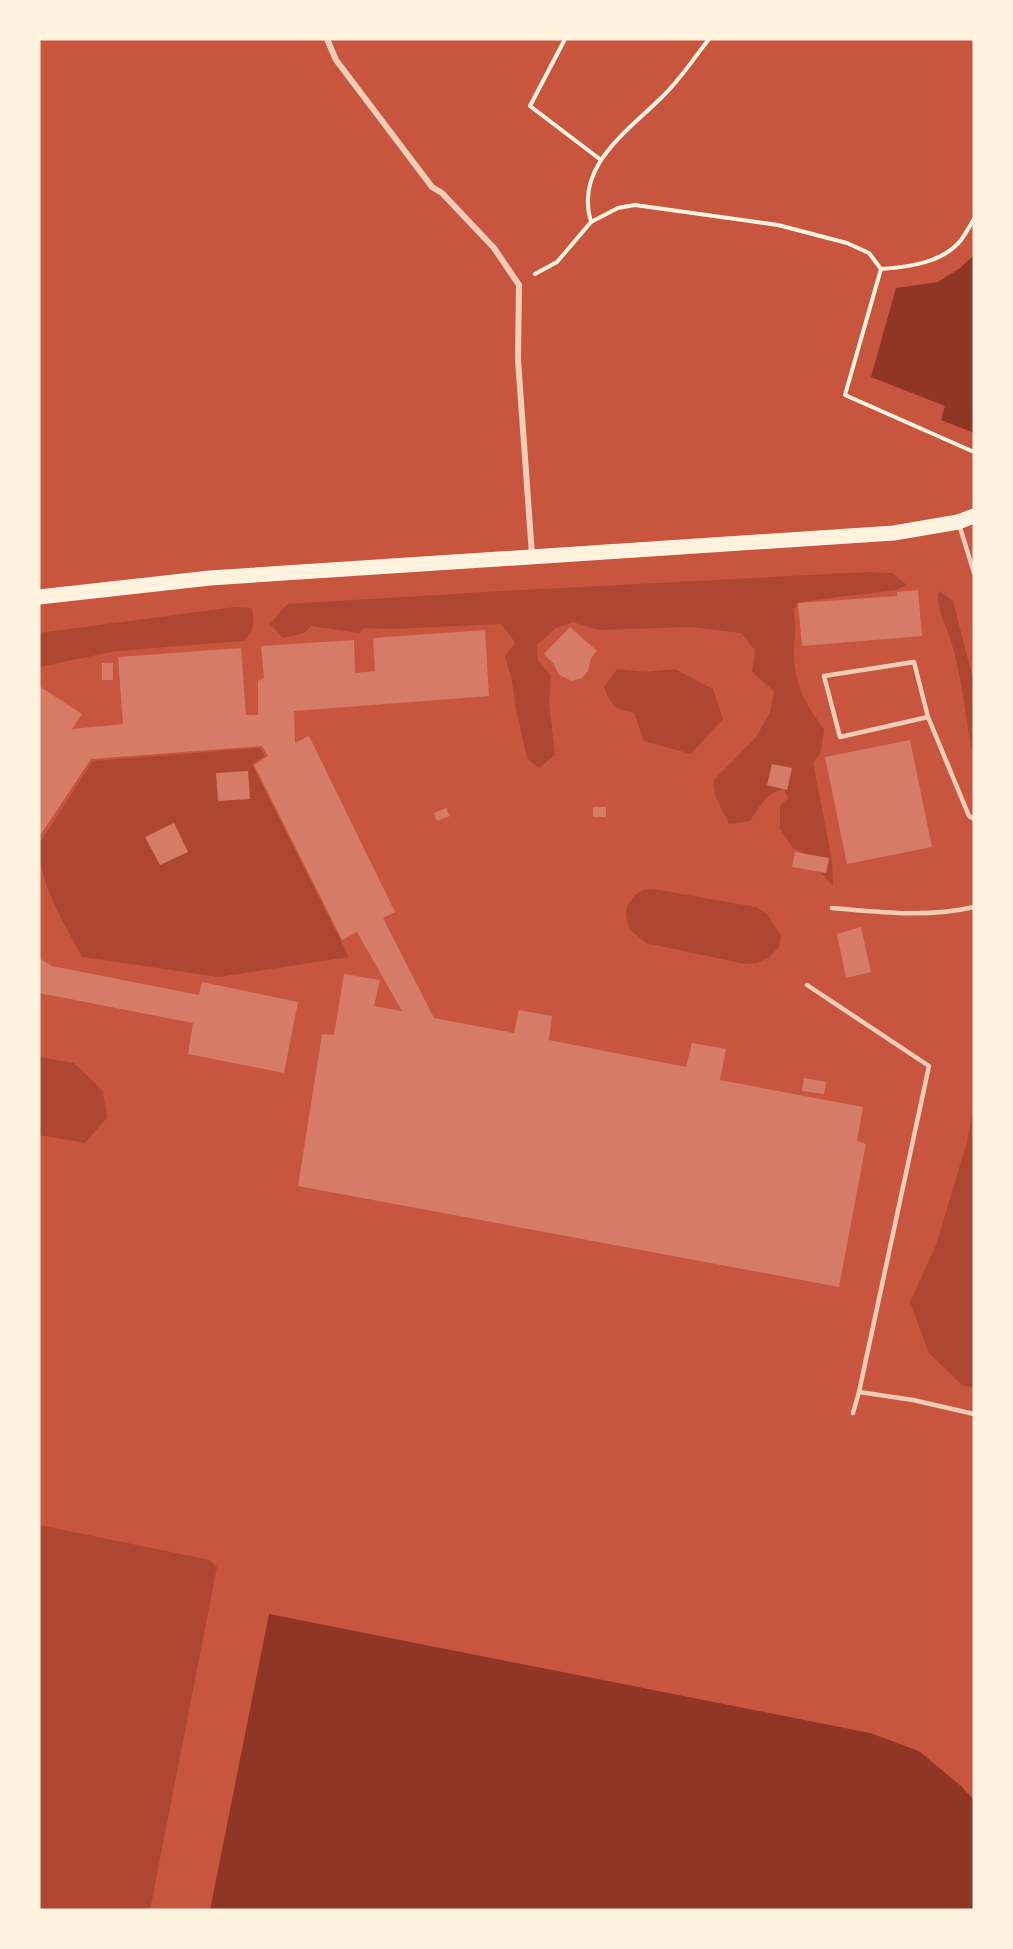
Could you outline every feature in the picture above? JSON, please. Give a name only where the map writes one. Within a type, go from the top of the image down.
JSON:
[{"type":"main road","points":[[39,597],[210,578],[894,533],[958,522],[974,516]]},
{"type":"street","points":[[327,39],[336,60],[432,187],[442,193],[494,248],[519,285],[518,360],[532,558]]},
{"type":"lane","points":[[958,522],[974,573]]},
{"type":"lane","points":[[928,717],[840,737],[824,676],[914,662],[928,717],[969,816],[974,819]]},
{"type":"lane","points":[[832,908],[900,914],[956,912],[974,907]]},
{"type":"lane","points":[[807,985],[929,1066],[853,1413]]},
{"type":"lane","points":[[859,1392],[914,1400],[974,1414]]},
{"type":"path","points":[[565,39],[530,106],[601,160]]},
{"type":"path","points":[[591,222],[587,209],[588,193],[601,160],[625,131],[664,96],[709,39]]},
{"type":"path","points":[[519,285],[557,262],[591,222],[618,208],[635,205],[778,225],[848,243],[869,254],[881,269]]},
{"type":"path","points":[[881,269],[927,262],[949,251],[960,241],[974,219]]},
{"type":"path","points":[[881,269],[845,395],[974,452]]},
{"type":"shaded area","points":[[974,255],[974,433],[941,420],[945,406],[871,377],[896,288],[938,282],[960,268]]},
{"type":"shaded area","points":[[868,572],[892,573],[907,585],[897,590],[799,602],[793,610],[795,670],[805,701],[824,729],[821,752],[813,763],[832,860],[833,886],[804,853],[793,848],[780,829],[780,806],[788,798],[784,789],[768,797],[750,821],[729,824],[715,796],[713,781],[756,737],[770,713],[774,691],[752,672],[755,650],[741,633],[690,627],[598,630],[573,622],[556,628],[537,645],[538,661],[551,675],[549,702],[555,755],[539,768],[527,758],[512,680],[505,657],[515,642],[501,624],[365,628],[359,633],[311,626],[304,633],[283,638],[270,624],[287,604]]},
{"type":"shaded area","points":[[939,591],[953,601],[974,683],[974,762],[958,666],[939,608]]},
{"type":"shaded area","points":[[235,607],[252,608],[252,630],[243,641],[116,651],[39,667],[39,633]]},
{"type":"shaded area","points":[[617,669],[645,672],[675,669],[713,689],[723,719],[691,754],[644,741],[634,713],[614,706],[604,687]]},
{"type":"shaded area","points":[[260,748],[265,756],[252,764],[349,957],[219,977],[82,957],[48,889],[40,859],[39,844],[93,761]]},
{"type":"shaded area","points":[[653,889],[756,907],[768,915],[781,936],[779,947],[769,957],[757,963],[745,964],[646,943],[629,929],[627,906],[635,895],[643,890]]},
{"type":"shaded area","points":[[39,1057],[74,1063],[103,1091],[107,1118],[85,1143],[39,1135]]},
{"type":"shaded area","points":[[974,1102],[974,1388],[962,1385],[929,1353],[910,1302],[936,1245],[967,1142]]},
{"type":"shaded area","points":[[39,1525],[210,1560],[217,1567],[150,1910],[39,1910]]},
{"type":"shaded area","points":[[269,1614],[870,1733],[919,1751],[961,1786],[974,1800],[974,1910],[210,1910]]},
{"type":"building","points":[[918,590],[922,636],[802,646],[798,603],[897,596],[897,592]]},
{"type":"building","points":[[570,627],[597,651],[591,658],[588,671],[582,678],[572,681],[559,675],[553,663],[544,654]]},
{"type":"building","points":[[485,630],[489,696],[294,711],[295,743],[309,736],[395,912],[383,918],[434,1018],[514,1033],[519,1010],[552,1016],[549,1040],[686,1067],[692,1043],[726,1049],[720,1080],[863,1107],[857,1141],[866,1144],[839,1287],[298,1186],[322,1034],[334,1035],[344,974],[380,980],[374,1006],[402,1011],[357,932],[342,940],[254,765],[268,756],[262,746],[91,759],[39,837],[39,686],[82,714],[72,729],[123,724],[118,657],[241,648],[246,715],[258,715],[258,681],[264,678],[261,646],[354,640],[355,673],[375,671],[373,638]]},
{"type":"building","points":[[102,663],[113,663],[113,680],[102,680]]},
{"type":"building","points":[[910,740],[932,847],[847,864],[825,757]]},
{"type":"building","points":[[772,764],[792,768],[787,790],[767,785]]},
{"type":"building","points":[[248,771],[250,799],[218,801],[216,773]]},
{"type":"building","points":[[593,807],[606,807],[606,817],[593,817]]},
{"type":"building","points":[[446,808],[450,816],[437,821],[434,813]]},
{"type":"building","points":[[174,823],[188,852],[160,865],[145,837]]},
{"type":"building","points":[[795,852],[829,858],[826,873],[792,867]]},
{"type":"building","points":[[861,927],[871,972],[846,978],[837,934]]},
{"type":"building","points":[[39,958],[52,966],[199,995],[202,982],[298,1002],[284,1073],[188,1054],[193,1023],[39,993]]},
{"type":"building","points":[[804,1078],[826,1082],[824,1094],[802,1091]]}]
